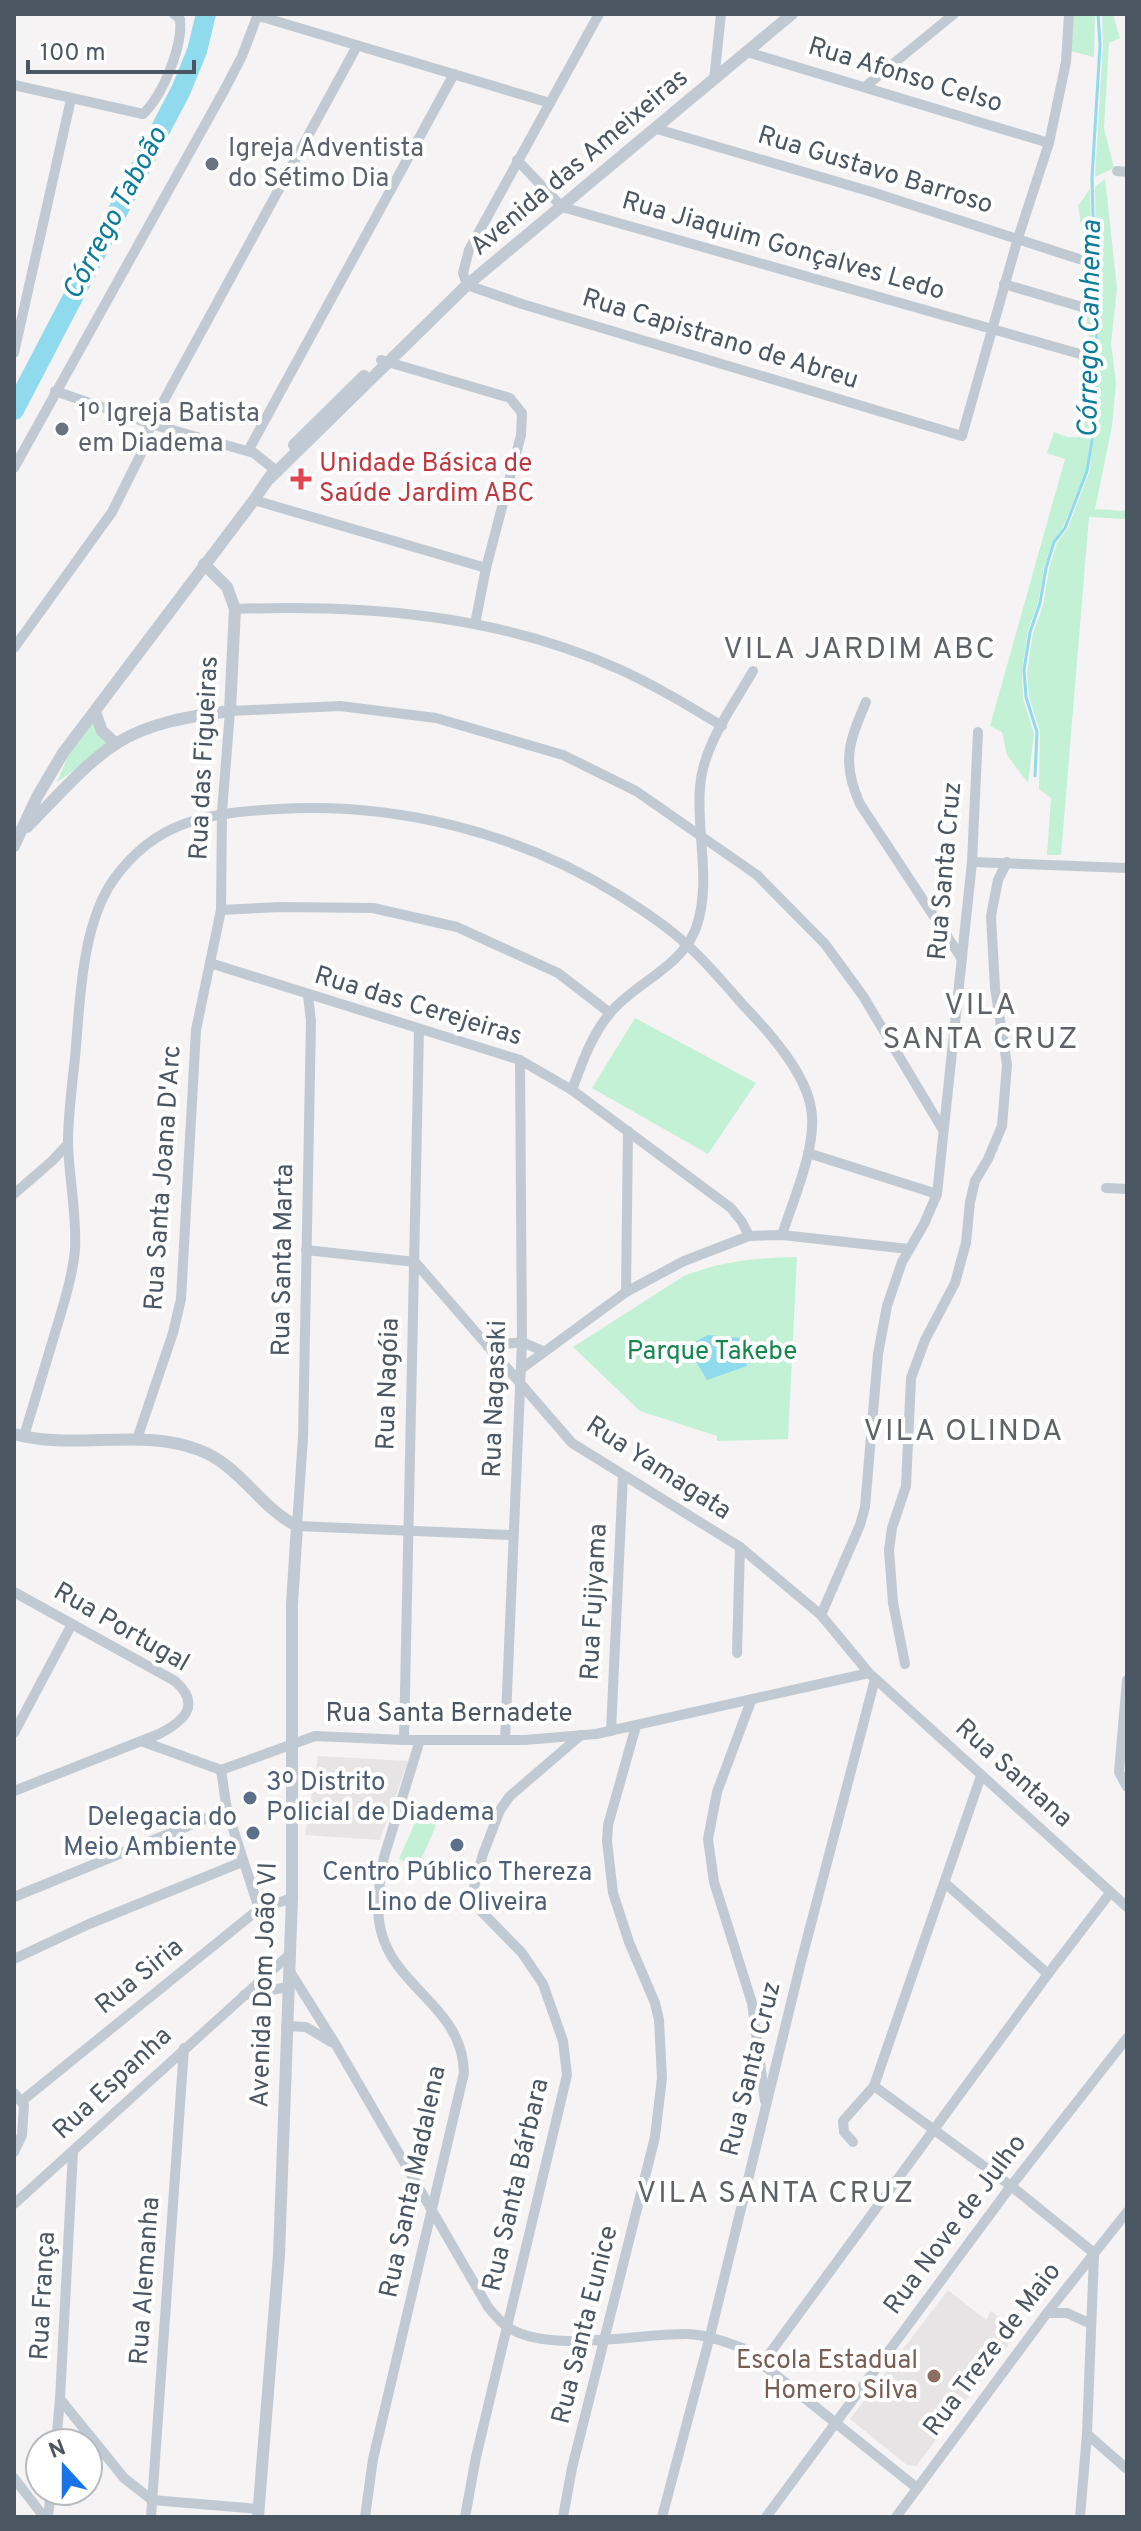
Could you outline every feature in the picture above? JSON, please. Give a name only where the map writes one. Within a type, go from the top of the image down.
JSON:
[{"type":"street","points":[[14,85],[143,114],[155,103],[182,36],[180,19],[174,14]]},
{"type":"street","points":[[467,285],[463,273],[469,250],[598,14]]},
{"type":"street","points":[[714,80],[721,14]]},
{"type":"street","name":"Avenida das Ameixeiras","points":[[16,841],[56,764],[274,473],[384,362],[467,285],[792,14]]},
{"type":"street","points":[[866,86],[954,14]]},
{"type":"street","points":[[991,330],[1049,143],[1066,62],[1069,14]]},
{"type":"street","points":[[14,468],[226,87],[258,15],[550,103]]},
{"type":"street","points":[[14,648],[112,512],[140,456],[151,424],[357,46]]},
{"type":"street","name":"Rua Afonso Celso","points":[[747,52],[1049,143]]},
{"type":"street","points":[[248,451],[454,74]]},
{"type":"street","points":[[14,353],[71,99]]},
{"type":"street","name":"Rua Gustavo Barroso","points":[[657,129],[1079,259]]},
{"type":"street","points":[[517,160],[562,207]]},
{"type":"street","name":"Rua Jiaquim Gonçalves Ledo","points":[[562,207],[1087,356]]},
{"type":"street","points":[[1004,284],[1082,307]]},
{"type":"street","name":"Rua Capistrano de Abreu","points":[[467,285],[962,436],[991,330]]},
{"type":"street","points":[[384,362],[510,398],[522,413],[521,435],[486,568],[475,624]]},
{"type":"street","points":[[55,391],[151,424],[248,451],[274,473]]},
{"type":"street","points":[[254,500],[486,568]]},
{"type":"street","points":[[204,564],[227,587],[235,609],[379,610],[475,624],[521,635],[598,661],[667,692],[722,726]]},
{"type":"street","name":"Rua das Figueiras","points":[[210,963],[221,910],[222,812],[235,609]]},
{"type":"street","points":[[572,1090],[587,1051],[610,1013],[659,974],[688,945],[700,914],[700,784],[711,745],[753,671]]},
{"type":"street","points":[[866,702],[848,753],[853,789],[962,959]]},
{"type":"street","points":[[16,841],[77,776],[116,744],[158,725],[193,715],[340,706],[448,721],[509,737],[592,768],[636,791],[757,875],[825,944],[863,996],[943,1130]]},
{"type":"street","points":[[95,712],[102,731],[116,744]]},
{"type":"street","name":"Rua Santa Cruz","points":[[821,1615],[860,1525],[866,1497],[881,1333],[887,1306],[909,1249],[937,1194],[972,862],[978,732]]},
{"type":"street","points":[[512,1535],[297,1526],[271,1509],[224,1463],[201,1450],[137,1439],[19,1435],[70,1281],[76,1223],[68,1144],[80,1001],[92,931],[99,906],[128,861],[173,829],[222,812],[307,807],[365,811],[449,824],[535,853],[576,872],[646,912],[688,945],[754,1016],[782,1050],[811,1107],[808,1153],[782,1235]]},
{"type":"street","points":[[972,862],[1127,868]]},
{"type":"street","points":[[905,1664],[893,1603],[889,1550],[892,1528],[906,1486],[911,1378],[925,1340],[955,1283],[966,1243],[975,1181],[1002,1126],[1007,1065],[995,988],[991,916],[998,880],[1007,862]]},
{"type":"street","points":[[221,910],[373,908],[457,927],[558,973],[610,1013]]},
{"type":"street","name":"Rua das Cerejeiras","points":[[210,963],[520,1060],[572,1090],[731,1208],[749,1236]]},
{"type":"street","name":"Rua Santa Joana D'Arc","points":[[137,1439],[173,1333],[181,1299],[196,1030],[210,963]]},
{"type":"street","name":"Rua Santa Marta","points":[[297,1526],[303,1437],[311,1021],[308,996]]},
{"type":"street","name":"Rua Nagóia","points":[[404,1740],[419,1029]]},
{"type":"street","name":"Rua Nagasaki","points":[[505,1740],[522,1342],[520,1060]]},
{"type":"street","points":[[626,1292],[628,1131]]},
{"type":"street","points":[[14,1194],[68,1144]]},
{"type":"street","points":[[808,1153],[937,1194]]},
{"type":"street","points":[[1106,1188],[1127,1189]]},
{"type":"street","points":[[521,1369],[626,1292],[684,1261],[749,1236],[782,1235],[909,1249]]},
{"type":"street","points":[[306,1250],[415,1262]]},
{"type":"street","name":"Rua Yamagata","points":[[415,1262],[572,1443],[740,1547],[821,1615],[872,1676]]},
{"type":"street","points":[[487,1346],[522,1342],[543,1351]]},
{"type":"street","name":"Rua Fujiyama","points":[[611,1731],[623,1475]]},
{"type":"street","name":"Avenida Dom João VI","points":[[258,2513],[279,2255],[292,1898],[292,1604],[297,1526]]},
{"type":"street","points":[[737,1653],[740,1547]]},
{"type":"street","name":"Rua Portugal","points":[[14,1592],[175,1681],[186,1691],[189,1701],[187,1712],[174,1726],[141,1741]]},
{"type":"street","points":[[14,1733],[72,1624]]},
{"type":"street","name":"Rua Santa Cruz","points":[[662,2517],[710,2336],[872,1676]]},
{"type":"street","name":"Rua Santa Bernadete","points":[[221,1770],[315,1736],[505,1740],[581,1735],[872,1676]]},
{"type":"street","name":"Rua Santana","points":[[872,1676],[1127,1907]]},
{"type":"street","points":[[1127,1680],[1119,1772],[1127,1787]]},
{"type":"street","points":[[751,1701],[717,1792],[708,1839],[714,1882],[752,2003],[766,2107]]},
{"type":"street","name":"Rua Santa Eunice","points":[[563,2517],[572,2468],[655,2137],[662,2078],[659,2020],[616,1908],[607,1841],[608,1825],[636,1726]]},
{"type":"street","name":"Rua Santa Bárbara","points":[[465,2517],[471,2478],[567,2075],[563,2041],[543,1984],[522,1953],[480,1910],[473,1891],[500,1810],[510,1796],[581,1735]]},
{"type":"street","name":"Rua Santa Madalena","points":[[365,2517],[373,2459],[464,2073],[464,2057],[453,2027],[395,1962],[381,1932],[379,1916],[384,1857],[420,1740]]},
{"type":"street","points":[[14,1791],[141,1741],[221,1770],[227,1810],[259,1909]]},
{"type":"street","points":[[853,2142],[844,2132],[843,2121],[874,2086],[981,1776]]},
{"type":"street","points":[[14,1897],[227,1810]]},
{"type":"street","points":[[14,1959],[89,1924],[242,1862]]},
{"type":"street","points":[[945,1883],[1048,1974]]},
{"type":"street","points":[[762,2364],[1110,1893]]},
{"type":"street","name":"Rua Siria","points":[[18,2096],[259,1909],[292,1898]]},
{"type":"street","name":"Rua Espanha","points":[[14,2204],[289,1955]]},
{"type":"street","points":[[289,1970],[488,2307],[506,2327],[540,2339],[687,2334],[710,2336],[742,2348],[917,2488]]},
{"type":"street","points":[[242,1996],[288,1987]]},
{"type":"street","points":[[306,2027],[311,2007]]},
{"type":"street","points":[[286,2026],[306,2027],[336,2045]]},
{"type":"street","name":"Rua Nove de Julho","points":[[766,2517],[1011,2186],[1127,2038]]},
{"type":"street","name":"Rua Alemanha","points":[[151,2517],[184,2048]]},
{"type":"street","points":[[874,2086],[1011,2186],[1094,2253],[1087,2434],[1080,2517]]},
{"type":"street","points":[[14,2152],[22,2135],[18,2096]]},
{"type":"street","name":"Rua França","points":[[57,2427],[73,2152]]},
{"type":"street","name":"Rua Treze de Maio","points":[[896,2517],[1047,2313],[1127,2212]]},
{"type":"street","points":[[1047,2313],[1067,2313],[1091,2324]]},
{"type":"street","points":[[60,2399],[124,2478],[152,2500],[258,2513]]},
{"type":"street","points":[[1087,2434],[1127,2469]]},
{"type":"street","points":[[14,2478],[46,2517]]},
{"type":"shaded area","points":[[318,1756],[408,1761],[380,1840],[305,1835]]},
{"type":"shaded area","name":"Escola Estadual Homero Silva","points":[[948,2290],[986,2320],[991,2311],[1018,2332],[916,2466],[907,2465],[850,2419]]},
{"type":"green space","points":[[1074,14],[1095,14],[1094,57],[1071,51]]},
{"type":"green space","points":[[1102,14],[1113,14],[1120,38],[1109,43],[1104,128],[1114,168],[1095,177],[1103,45]]},
{"type":"green space","points":[[1105,179],[1117,288],[1111,343],[1116,383],[1112,426],[1095,509],[1127,511],[1127,519],[1089,517],[1061,855],[1047,855],[1051,798],[1039,789],[1040,732],[1029,696],[1027,673],[1033,633],[1043,606],[1057,543],[1068,528],[1090,470],[1098,367],[1095,187]]},
{"type":"green space","points":[[1090,189],[1095,369],[1091,435],[1086,470],[1063,527],[1053,541],[1028,630],[1022,670],[1023,698],[1034,734],[1028,783],[1007,755],[1002,732],[990,726],[1065,459],[1047,453],[1054,432],[1067,437],[1083,437],[1091,365],[1081,259],[1083,236],[1078,206]]},
{"type":"green space","points":[[94,720],[103,741],[111,745],[57,782],[68,756]]},
{"type":"green space","points":[[635,1018],[756,1083],[708,1154],[592,1088]]},
{"type":"green space","name":"Parque Takebe","points":[[797,1257],[788,1439],[717,1441],[717,1436],[640,1411],[573,1347],[684,1276],[739,1261]]},
{"type":"green space","points":[[417,1818],[436,1825],[418,1867],[399,1859]]},
{"type":"water","points":[[708,1335],[742,1338],[747,1366],[707,1380],[687,1346]]},
{"type":"waterway","name":"Córrego Taboão","points":[[14,410],[181,90],[197,51],[206,14]]},
{"type":"waterway","name":"Córrego Canhema","points":[[1035,776],[1037,732],[1026,697],[1024,670],[1030,632],[1054,542],[1065,528],[1087,471],[1093,434],[1097,368],[1092,178],[1100,45],[1098,14]]},
{"type":"place","name":"Igreja Adventista do Sétimo Dia","points":[[212,164]]},
{"type":"place","name":"1º Igreja Batista em Diadema","points":[[62,429]]},
{"type":"place","name":"Unidade Básica de Saúde Jardim ABC","points":[[301,479]]},
{"type":"place","name":"3º Distrito Policial de Diadema","points":[[250,1798]]},
{"type":"place","name":"Delegacia do Meio Ambiente","points":[[253,1833]]},
{"type":"place","name":"Centro Público Thereza Lino de Oliveira","points":[[457,1845]]},
{"type":"place","name":"Escola Estadual Homero Silva","points":[[934,2376]]},
{"type":"district","name":"VILA JARDIM ABC","points":[[860,650]]},
{"type":"district","name":"VILA SANTA CRUZ","points":[[981,1023]]},
{"type":"district","name":"VILA OLINDA","points":[[964,1432]]},
{"type":"district","name":"VILA SANTA CRUZ","points":[[776,2194]]}]
